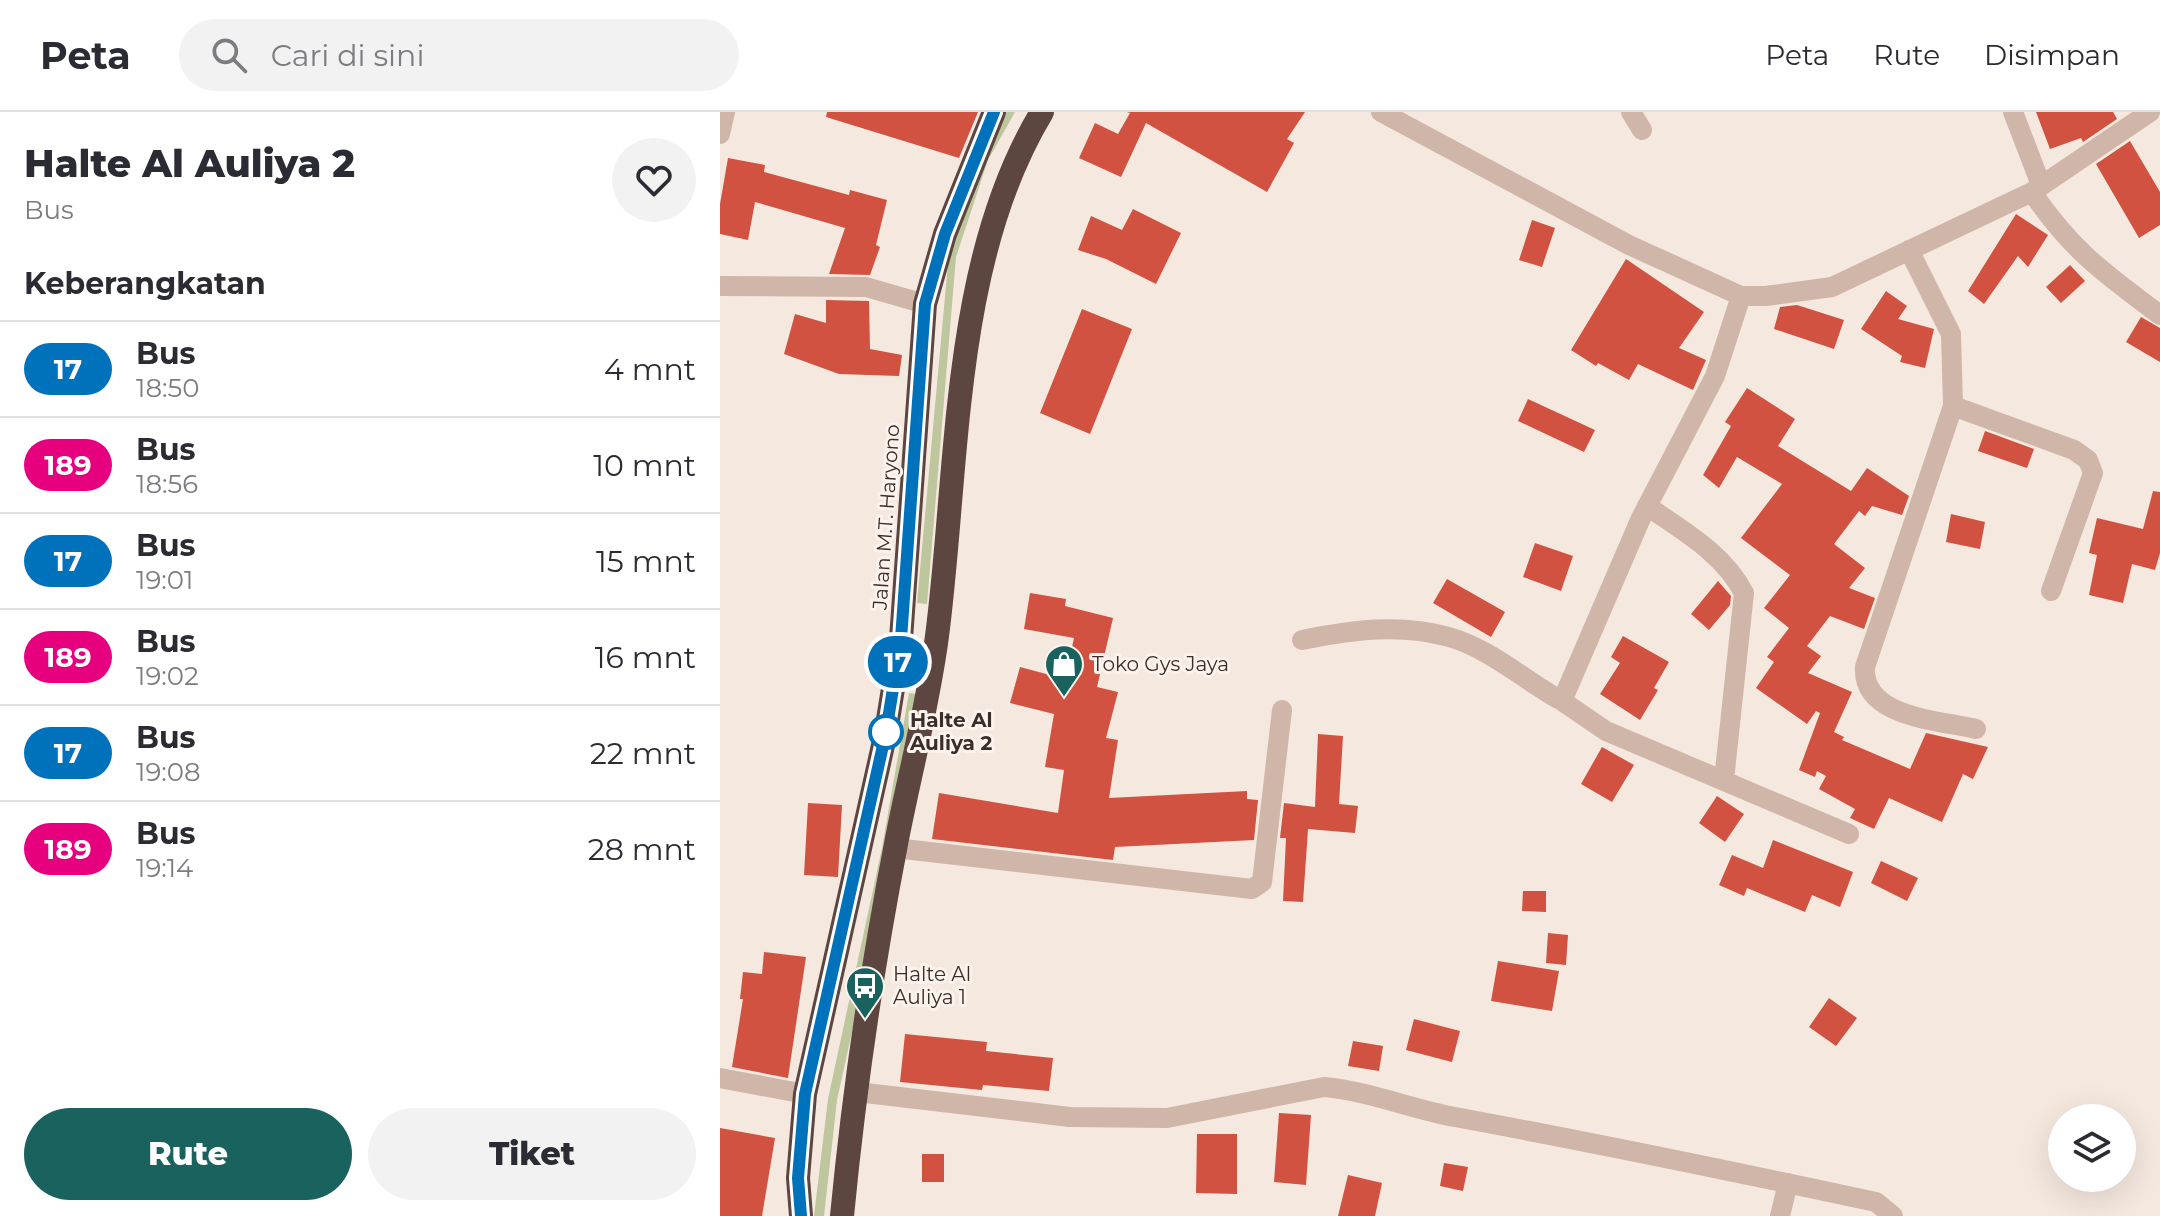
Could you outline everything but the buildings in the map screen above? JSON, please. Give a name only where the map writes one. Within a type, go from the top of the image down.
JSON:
[{"type":"highway","name":"Jalan M.T. Haryono","points":[[801,1216],[798,1178],[805,1094],[886,732],[901,639],[925,304],[945,234],[994,112]]},
{"type":"highway","points":[[842,1216],[847,1147],[865,1020],[895,848],[937,639],[969,321],[1006,189],[1042,112]]},
{"type":"highway","points":[[901,639],[937,639]]},
{"type":"street","points":[[720,134],[725,112]]},
{"type":"street","points":[[1381,112],[1629,245],[1741,296],[1766,296],[1832,287],[2036,188],[2150,112]]},
{"type":"street","points":[[2013,112],[2036,188],[2059,232],[2090,263],[2160,315]]},
{"type":"street","points":[[1909,250],[1951,334],[1953,406],[1865,667],[1864,683],[1873,696],[1889,708],[1976,729]]},
{"type":"street","points":[[720,286],[866,287],[925,304]]},
{"type":"street","points":[[1562,701],[1647,506],[1715,376],[1741,296]]},
{"type":"street","points":[[1953,406],[2074,450],[2088,460],[2093,473],[2051,591]]},
{"type":"street","points":[[1647,506],[1716,555],[1734,573],[1744,593],[1724,780]]},
{"type":"street","points":[[1302,640],[1384,627],[1450,637],[1505,665],[1606,731],[1849,834]]},
{"type":"street","points":[[895,848],[1252,889],[1262,882],[1282,710]]},
{"type":"street","points":[[720,1078],[805,1094]]},
{"type":"street","points":[[857,1092],[1070,1117],[1167,1118],[1324,1087],[1349,1089],[1451,1116],[1607,1144],[1876,1202],[1893,1216]]},
{"type":"street","points":[[1780,1216],[1788,1183]]},
{"type":"green space","points":[[1005,112],[1015,112],[988,160],[956,257],[927,604],[917,603],[949,253]]},
{"type":"green space","points":[[909,693],[918,694],[892,850],[837,1100],[824,1216],[814,1216],[828,1099],[882,848]]},
{"type":"bus line","name":"17","points":[[801,1216],[798,1178],[805,1094],[886,732],[901,639],[925,304],[945,234],[994,112]]},
{"type":"place","name":"Toko Gys Jaya","points":[[1064,698]]},
{"type":"place","name":"Halte Al Auliya 2","points":[[886,732]]},
{"type":"place","name":"Halte Al Auliya 1","points":[[865,1020]]}]
